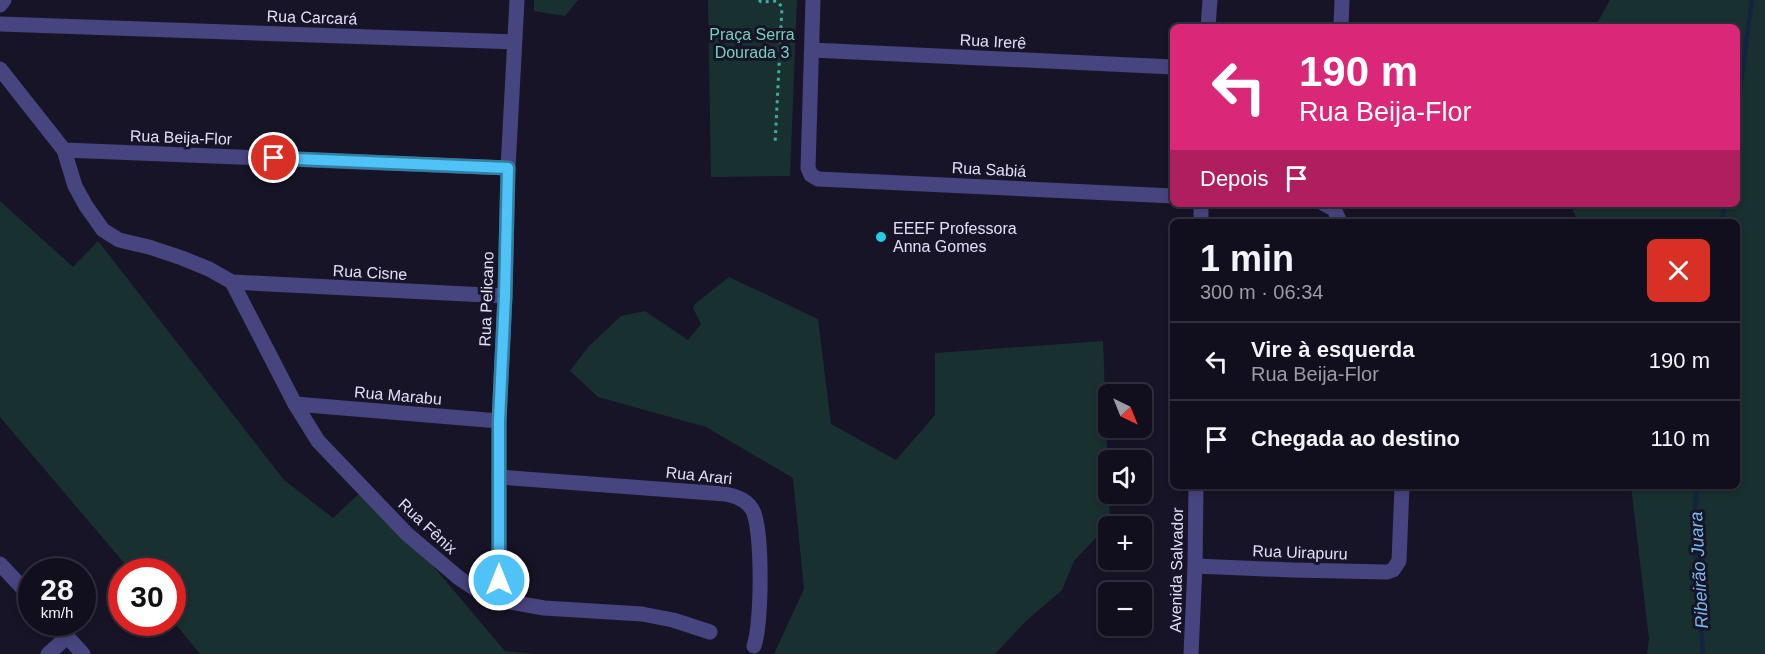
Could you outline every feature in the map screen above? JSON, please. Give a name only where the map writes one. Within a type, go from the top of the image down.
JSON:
[{"type":"street","points":[[0,5],[4,0]]},
{"type":"street","name":"Rua Pelicano","points":[[499,600],[499,421],[516,0]]},
{"type":"street","points":[[812,50],[813,0]]},
{"type":"street","points":[[1208,24],[1209,0]]},
{"type":"street","points":[[1341,24],[1342,0]]},
{"type":"street","name":"Rua Carcará","points":[[0,24],[514,42]]},
{"type":"street","name":"Rua Irerê","points":[[812,50],[1170,67]]},
{"type":"street","name":"Rua Sabiá","points":[[812,50],[808,168],[811,175],[818,179],[1170,196]]},
{"type":"street","points":[[0,69],[64,150],[75,186],[103,230],[119,240],[182,258],[232,282]]},
{"type":"street","name":"Rua Beija-Flor","points":[[64,150],[508,168]]},
{"type":"street","name":"Rua Cisne","points":[[232,282],[505,296]]},
{"type":"street","name":"Rua Fênix","points":[[232,282],[295,404],[318,441],[407,534],[459,578],[499,600],[544,608],[642,614],[673,620],[710,632]]},
{"type":"street","name":"Rua Marabu","points":[[295,404],[499,421]]},
{"type":"street","name":"Rua Arari","points":[[499,477],[725,494],[746,501],[756,518],[759,564],[760,603],[754,646]]},
{"type":"street","name":"Avenida Salvador","points":[[1191,654],[1196,489]]},
{"type":"street","name":"Rua Uirapuru","points":[[1195,566],[1387,572],[1393,570],[1399,561],[1402,489]]},
{"type":"street","points":[[0,564],[18,583]]},
{"type":"street","points":[[48,654],[67,637],[83,654]]},
{"type":"path","points":[[759,0],[777,2],[782,8],[775,145]]},
{"type":"green space","points":[[534,0],[578,0],[565,16],[534,11]]},
{"type":"green space","name":"Praça Serra Dourada 3","points":[[708,0],[797,0],[790,176],[711,177]]},
{"type":"green space","points":[[1610,0],[1765,0],[1765,654],[1647,654],[1649,639],[1631,489],[1740,489],[1740,219],[1577,219],[1571,207],[1740,207],[1740,24],[1597,24]]},
{"type":"green space","points":[[0,201],[73,267],[98,241],[284,480],[333,518],[366,487],[505,651],[534,654],[200,654],[185,636],[186,558],[120,558],[0,417]]},
{"type":"green space","points":[[729,277],[818,319],[831,424],[896,460],[935,415],[935,353],[1103,341],[1105,384],[1098,384],[1098,438],[1107,438],[1107,450],[1098,450],[1098,504],[1109,504],[1110,516],[1098,516],[1098,536],[1074,561],[1062,590],[1025,622],[995,654],[774,654],[804,589],[793,478],[706,427],[598,397],[570,371],[588,347],[621,316],[645,311],[688,340],[701,324],[693,308]]},
{"type":"waterway","name":"Ribeirão Juara","points":[[1740,89],[1752,0]]},
{"type":"waterway","name":"Ribeirão Juara","points":[[1722,219],[1724,207]]},
{"type":"waterway","name":"Ribeirão Juara","points":[[1697,489],[1694,522],[1703,654]]},
{"type":"place","name":"EEEF Professora Anna Gomes","points":[[881,237]]},
{"type":"route","points":[[274,158],[508,168],[499,421],[499,580]]}]
